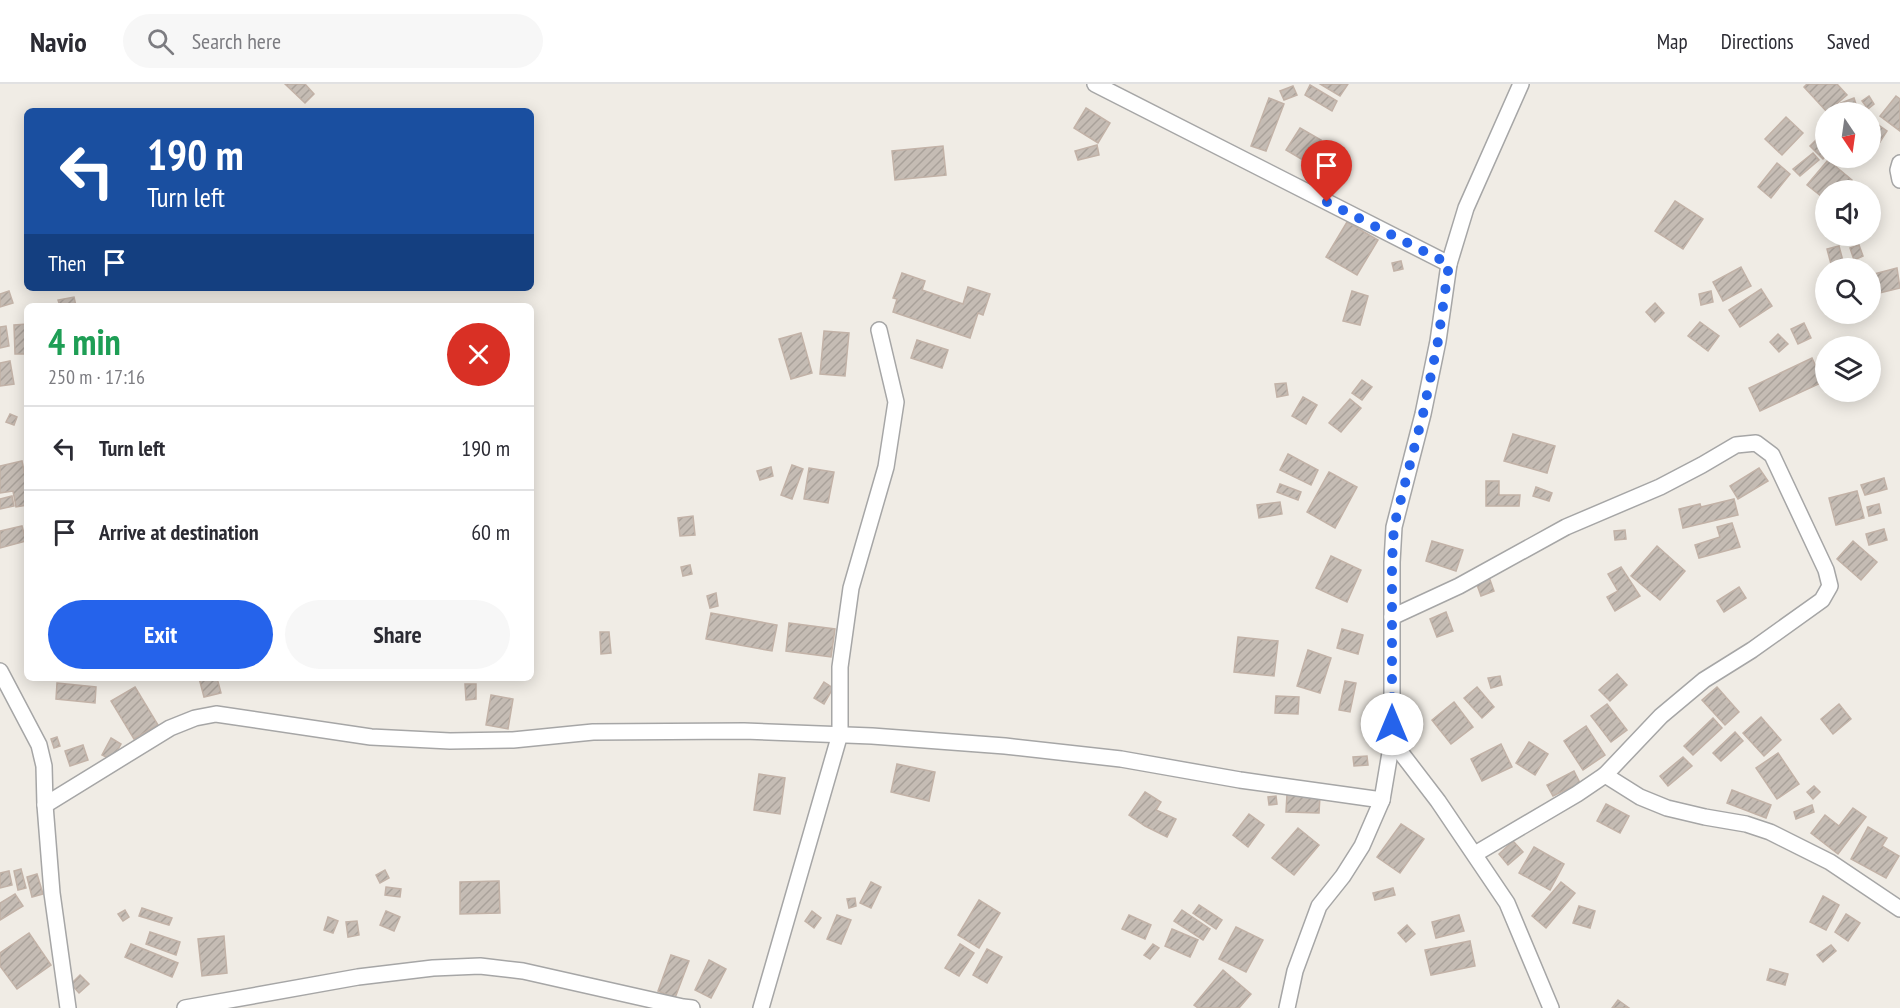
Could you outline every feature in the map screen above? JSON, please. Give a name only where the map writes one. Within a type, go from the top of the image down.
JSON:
[{"type":"street","points":[[1095,84],[1449,264]]},
{"type":"street","points":[[1287,1008],[1295,971],[1319,906],[1343,876],[1362,846],[1382,800],[1392,741],[1394,526],[1423,414],[1438,341],[1449,264],[1466,208],[1521,84]]},
{"type":"street","points":[[1900,163],[1898,170],[1900,180]]},
{"type":"street","points":[[761,1008],[840,734],[840,667],[851,588],[886,467],[896,402],[879,330]]},
{"type":"street","points":[[1392,617],[1459,586],[1566,527],[1670,481],[1736,445],[1756,443],[1772,455],[1826,570],[1830,586],[1822,600],[1752,650],[1704,680],[1661,716],[1605,775],[1475,854]]},
{"type":"street","points":[[0,671],[39,745],[44,766],[52,893],[68,1008]]},
{"type":"street","points":[[45,804],[170,728],[195,718],[216,714],[371,737],[450,741],[513,740],[593,732],[744,731],[840,734],[1005,746],[1121,759],[1240,780],[1382,800]]},
{"type":"street","points":[[1392,741],[1438,801],[1507,903],[1551,1008]]},
{"type":"street","points":[[1605,775],[1640,797],[1666,808],[1706,818],[1746,824],[1770,832],[1830,862],[1900,909]]},
{"type":"street","points":[[184,1008],[358,977],[433,968],[480,966],[523,971],[692,1008]]},
{"type":"building","points":[[285,84],[305,84],[314,94],[305,103]]},
{"type":"building","points":[[1320,84],[1348,84],[1340,96]]},
{"type":"building","points":[[1807,84],[1837,84],[1847,95],[1839,102],[1818,102],[1804,87]]},
{"type":"building","points":[[1310,85],[1337,101],[1332,111],[1305,95]]},
{"type":"building","points":[[1293,86],[1297,95],[1284,100],[1280,91]]},
{"type":"building","points":[[1869,96],[1873,102],[1863,102]]},
{"type":"building","points":[[1896,96],[1900,99],[1900,131],[1881,117]]},
{"type":"building","points":[[1269,98],[1284,104],[1266,151],[1251,146]]},
{"type":"building","points":[[1854,98],[1855,102],[1844,102]]},
{"type":"building","points":[[1086,108],[1110,123],[1098,143],[1074,128]]},
{"type":"building","points":[[1786,117],[1803,133],[1782,155],[1765,139]]},
{"type":"building","points":[[1881,127],[1887,131],[1881,140]]},
{"type":"building","points":[[1300,128],[1321,140],[1308,163],[1286,150]]},
{"type":"building","points":[[1815,141],[1815,151],[1810,146]]},
{"type":"building","points":[[1097,145],[1099,155],[1078,160],[1075,151]]},
{"type":"building","points":[[943,146],[946,175],[895,180],[892,151]]},
{"type":"building","points":[[1813,153],[1815,155],[1815,163],[1800,176],[1793,169]]},
{"type":"building","points":[[1777,163],[1790,174],[1771,198],[1758,187]]},
{"type":"building","points":[[1821,168],[1838,168],[1852,180],[1815,180],[1815,191],[1807,185]]},
{"type":"building","points":[[1675,201],[1703,219],[1683,249],[1655,231]]},
{"type":"building","points":[[1347,222],[1378,240],[1357,275],[1326,257]]},
{"type":"building","points":[[1839,246],[1842,258],[1829,258],[1827,249]]},
{"type":"building","points":[[1859,246],[1863,256],[1853,258],[1850,248]]},
{"type":"building","points":[[1401,261],[1403,269],[1394,271],[1392,263]]},
{"type":"building","points":[[1741,267],[1751,286],[1723,301],[1713,282]]},
{"type":"building","points":[[1897,268],[1900,288],[1881,293],[1881,272]]},
{"type":"building","points":[[902,273],[925,281],[922,290],[963,304],[968,287],[990,294],[983,315],[978,313],[970,338],[893,312],[897,299],[893,298]]},
{"type":"building","points":[[1761,289],[1772,306],[1740,327],[1729,310]]},
{"type":"building","points":[[9,291],[13,303],[0,307],[0,294]]},
{"type":"building","points":[[1352,291],[1368,296],[1360,325],[1343,321]]},
{"type":"building","points":[[1711,291],[1713,302],[1701,305],[1699,294]]},
{"type":"building","points":[[74,297],[75,303],[59,303],[58,300]]},
{"type":"building","points":[[1655,303],[1664,313],[1655,322],[1646,312]]},
{"type":"building","points":[[1700,322],[1719,336],[1708,351],[1688,336]]},
{"type":"building","points":[[1804,323],[1811,338],[1798,344],[1791,329]]},
{"type":"building","points":[[24,324],[24,354],[15,354],[14,325]]},
{"type":"building","points":[[6,326],[9,346],[0,348],[0,327]]},
{"type":"building","points":[[824,331],[849,333],[845,376],[820,374]]},
{"type":"building","points":[[801,333],[812,373],[791,379],[779,339]]},
{"type":"building","points":[[1778,334],[1788,344],[1779,352],[1770,342]]},
{"type":"building","points":[[917,340],[948,350],[942,368],[911,358]]},
{"type":"building","points":[[1812,358],[1815,365],[1815,386],[1760,411],[1749,388]]},
{"type":"building","points":[[10,361],[14,384],[0,386],[0,363]]},
{"type":"building","points":[[1362,380],[1372,387],[1362,400],[1352,393]]},
{"type":"building","points":[[1286,383],[1288,395],[1277,397],[1275,384]]},
{"type":"building","points":[[1303,397],[1317,405],[1306,424],[1292,416]]},
{"type":"building","points":[[1350,399],[1361,408],[1341,432],[1329,423]]},
{"type":"building","points":[[10,414],[17,417],[14,425],[6,422]]},
{"type":"building","points":[[1513,434],[1555,446],[1547,473],[1504,461]]},
{"type":"building","points":[[1288,454],[1318,470],[1311,485],[1280,470]]},
{"type":"building","points":[[22,461],[24,506],[16,507],[13,491],[0,493],[0,466]]},
{"type":"building","points":[[792,465],[803,469],[792,499],[781,495]]},
{"type":"building","points":[[771,467],[773,476],[760,480],[757,471]]},
{"type":"building","points":[[809,468],[834,472],[828,503],[804,499]]},
{"type":"building","points":[[1759,468],[1768,481],[1738,499],[1730,486]]},
{"type":"building","points":[[1329,472],[1357,487],[1335,528],[1307,512]]},
{"type":"building","points":[[1884,478],[1887,489],[1865,495],[1861,485]]},
{"type":"building","points":[[1486,481],[1499,481],[1499,495],[1520,495],[1519,506],[1486,506]]},
{"type":"building","points":[[1280,484],[1301,492],[1298,500],[1277,492]]},
{"type":"building","points":[[1536,487],[1552,493],[1549,501],[1533,496]]},
{"type":"building","points":[[1857,491],[1864,518],[1836,525],[1829,498]]},
{"type":"building","points":[[12,496],[14,506],[0,509],[0,499]]},
{"type":"building","points":[[1734,499],[1738,515],[1683,528],[1679,509],[1700,504],[1701,507]]},
{"type":"building","points":[[1280,502],[1282,514],[1259,518],[1257,505]]},
{"type":"building","points":[[1879,504],[1881,513],[1869,516],[1867,507]]},
{"type":"building","points":[[693,516],[695,535],[680,536],[678,518]]},
{"type":"building","points":[[1732,523],[1740,547],[1699,558],[1695,545],[1720,537],[1717,527]]},
{"type":"building","points":[[22,526],[24,542],[0,548],[0,531]]},
{"type":"building","points":[[1884,529],[1887,540],[1869,545],[1866,534]]},
{"type":"building","points":[[1625,530],[1626,539],[1615,540],[1614,531]]},
{"type":"building","points":[[1432,541],[1463,550],[1456,571],[1426,561]]},
{"type":"building","points":[[1853,541],[1877,562],[1861,580],[1837,559]]},
{"type":"building","points":[[1657,546],[1685,571],[1660,600],[1631,576]]},
{"type":"building","points":[[1331,556],[1361,570],[1347,602],[1316,588]]},
{"type":"building","points":[[690,565],[692,574],[683,576],[681,567]]},
{"type":"building","points":[[1621,567],[1640,596],[1615,611],[1607,597],[1618,591],[1608,574]]},
{"type":"building","points":[[1489,577],[1494,591],[1481,596],[1476,582]]},
{"type":"building","points":[[1739,587],[1746,598],[1724,612],[1717,601]]},
{"type":"building","points":[[716,593],[718,606],[710,608],[707,596]]},
{"type":"building","points":[[1446,612],[1453,631],[1437,637],[1430,619]]},
{"type":"building","points":[[711,613],[777,625],[772,651],[706,639]]},
{"type":"building","points":[[789,623],[835,629],[831,657],[786,651]]},
{"type":"building","points":[[1342,629],[1363,635],[1358,654],[1337,648]]},
{"type":"building","points":[[600,632],[609,632],[611,653],[601,654]]},
{"type":"building","points":[[1238,637],[1278,641],[1274,676],[1234,672]]},
{"type":"building","points":[[1308,650],[1331,658],[1320,693],[1297,686]]},
{"type":"building","points":[[1617,674],[1627,685],[1610,701],[1599,690]]},
{"type":"building","points":[[1500,676],[1502,685],[1491,688],[1488,678]]},
{"type":"building","points":[[200,681],[218,681],[221,693],[204,697]]},
{"type":"building","points":[[1345,681],[1356,683],[1350,712],[1339,710]]},
{"type":"building","points":[[824,682],[833,688],[824,704],[814,698]]},
{"type":"building","points":[[57,683],[96,687],[95,703],[56,699]]},
{"type":"building","points":[[465,684],[476,684],[476,699],[466,700]]},
{"type":"building","points":[[135,687],[158,725],[134,739],[111,701]]},
{"type":"building","points":[[1477,687],[1494,707],[1482,718],[1464,698]]},
{"type":"building","points":[[1717,687],[1739,712],[1725,725],[1702,700]]},
{"type":"building","points":[[491,695],[513,699],[508,729],[486,725]]},
{"type":"building","points":[[1276,696],[1299,697],[1298,714],[1275,713]]},
{"type":"building","points":[[1454,702],[1473,727],[1451,744],[1432,720]]},
{"type":"building","points":[[1607,704],[1627,730],[1611,742],[1591,716]]},
{"type":"building","points":[[1839,704],[1851,719],[1833,734],[1821,719]]},
{"type":"building","points":[[1761,717],[1781,740],[1764,756],[1743,733]]},
{"type":"building","points":[[1713,718],[1722,728],[1693,755],[1684,746]]},
{"type":"building","points":[[1586,726],[1605,755],[1583,770],[1564,741]]},
{"type":"building","points":[[1735,732],[1743,741],[1721,761],[1713,753]]},
{"type":"building","points":[[57,737],[60,746],[54,748],[51,739]]},
{"type":"building","points":[[111,738],[121,744],[112,760],[102,755]]},
{"type":"building","points":[[1529,742],[1548,754],[1535,775],[1516,763]]},
{"type":"building","points":[[1501,744],[1512,767],[1482,781],[1471,759]]},
{"type":"building","points":[[83,745],[88,760],[70,766],[65,751]]},
{"type":"building","points":[[1778,753],[1799,784],[1777,799],[1756,768]]},
{"type":"building","points":[[1367,756],[1368,765],[1354,766],[1353,757]]},
{"type":"building","points":[[1683,757],[1692,766],[1668,786],[1660,776]]},
{"type":"building","points":[[897,764],[935,772],[929,801],[891,792]]},
{"type":"building","points":[[1574,771],[1580,783],[1553,796],[1547,785]]},
{"type":"building","points":[[759,774],[785,778],[780,814],[754,810]]},
{"type":"building","points":[[1814,786],[1820,792],[1813,799],[1807,792]]},
{"type":"building","points":[[1732,790],[1771,805],[1766,818],[1727,803]]},
{"type":"building","points":[[1145,792],[1161,802],[1156,810],[1176,819],[1167,837],[1129,815]]},
{"type":"building","points":[[1287,794],[1320,796],[1319,813],[1286,812]]},
{"type":"building","points":[[1276,796],[1277,804],[1269,805],[1268,797]]},
{"type":"building","points":[[1606,804],[1629,816],[1620,833],[1597,821]]},
{"type":"building","points":[[1812,805],[1814,812],[1796,819],[1794,812]]},
{"type":"building","points":[[1853,808],[1866,817],[1838,854],[1811,833],[1825,815],[1839,826]]},
{"type":"building","points":[[1249,814],[1264,825],[1248,847],[1233,835]]},
{"type":"building","points":[[1401,824],[1424,839],[1400,873],[1377,857]]},
{"type":"building","points":[[1868,827],[1887,838],[1882,846],[1899,856],[1886,878],[1851,859]]},
{"type":"building","points":[[1298,828],[1319,845],[1294,875],[1272,858]]},
{"type":"building","points":[[1513,841],[1523,852],[1508,865],[1499,854]]},
{"type":"building","points":[[1534,847],[1564,864],[1550,890],[1519,873]]},
{"type":"building","points":[[21,869],[26,888],[18,890],[14,871]]},
{"type":"building","points":[[385,870],[389,878],[380,883],[376,875]]},
{"type":"building","points":[[9,871],[12,885],[0,888],[0,873]]},
{"type":"building","points":[[37,874],[43,894],[32,897],[27,877]]},
{"type":"building","points":[[499,881],[500,913],[460,914],[460,882]]},
{"type":"building","points":[[871,882],[881,887],[871,908],[860,903]]},
{"type":"building","points":[[1561,882],[1575,893],[1546,928],[1532,916]]},
{"type":"building","points":[[386,887],[401,889],[400,897],[385,895]]},
{"type":"building","points":[[1393,888],[1395,895],[1375,900],[1373,893]]},
{"type":"building","points":[[15,894],[23,906],[0,920],[0,903]]},
{"type":"building","points":[[1823,896],[1839,905],[1826,930],[1810,922]]},
{"type":"building","points":[[855,898],[856,906],[849,908],[847,899]]},
{"type":"building","points":[[979,900],[1000,913],[979,948],[958,935]]},
{"type":"building","points":[[1199,905],[1222,920],[1216,929],[1193,913]]},
{"type":"building","points":[[1579,906],[1595,911],[1590,928],[1573,923]]},
{"type":"building","points":[[142,908],[172,918],[169,925],[139,916]]},
{"type":"building","points":[[125,910],[129,917],[123,921],[118,914]]},
{"type":"building","points":[[1182,910],[1210,929],[1203,940],[1174,921]]},
{"type":"building","points":[[386,911],[400,917],[394,931],[380,925]]},
{"type":"building","points":[[812,911],[821,918],[814,928],[805,921]]},
{"type":"building","points":[[1846,914],[1860,923],[1848,941],[1835,932]]},
{"type":"building","points":[[837,915],[851,920],[841,944],[827,939]]},
{"type":"building","points":[[1129,915],[1151,925],[1145,939],[1122,929]]},
{"type":"building","points":[[1459,915],[1464,931],[1436,938],[1432,922]]},
{"type":"building","points":[[328,917],[338,921],[333,933],[324,930]]},
{"type":"building","points":[[357,921],[359,935],[348,937],[346,922]]},
{"type":"building","points":[[1407,925],[1415,934],[1406,942],[1398,933]]},
{"type":"building","points":[[1236,927],[1263,940],[1246,972],[1219,959]]},
{"type":"building","points":[[1172,929],[1198,940],[1190,957],[1165,946]]},
{"type":"building","points":[[150,932],[180,942],[176,955],[146,944]]},
{"type":"building","points":[[29,933],[51,965],[17,989],[0,966],[0,953]]},
{"type":"building","points":[[224,936],[227,973],[202,976],[198,939]]},
{"type":"building","points":[[1470,941],[1475,966],[1431,975],[1425,950]]},
{"type":"building","points":[[131,944],[178,963],[172,977],[125,957]]},
{"type":"building","points":[[960,944],[974,953],[959,976],[945,968]]},
{"type":"building","points":[[1153,944],[1159,948],[1150,959],[1144,955]]},
{"type":"building","points":[[1831,945],[1836,951],[1823,962],[1817,955]]},
{"type":"building","points":[[987,949],[1002,957],[987,983],[973,975]]},
{"type":"building","points":[[671,955],[689,961],[675,998],[658,991]]},
{"type":"building","points":[[709,960],[726,969],[711,998],[695,990]]},
{"type":"building","points":[[1770,969],[1788,974],[1785,985],[1767,980]]},
{"type":"building","points":[[1223,970],[1251,994],[1239,1008],[1198,1008],[1194,1005]]},
{"type":"building","points":[[80,975],[89,984],[79,993],[71,984]]},
{"type":"building","points":[[1618,1000],[1629,1008],[1612,1008]]},
{"type":"route","points":[[1327,202],[1449,264],[1438,341],[1423,414],[1394,526],[1392,724]]}]
